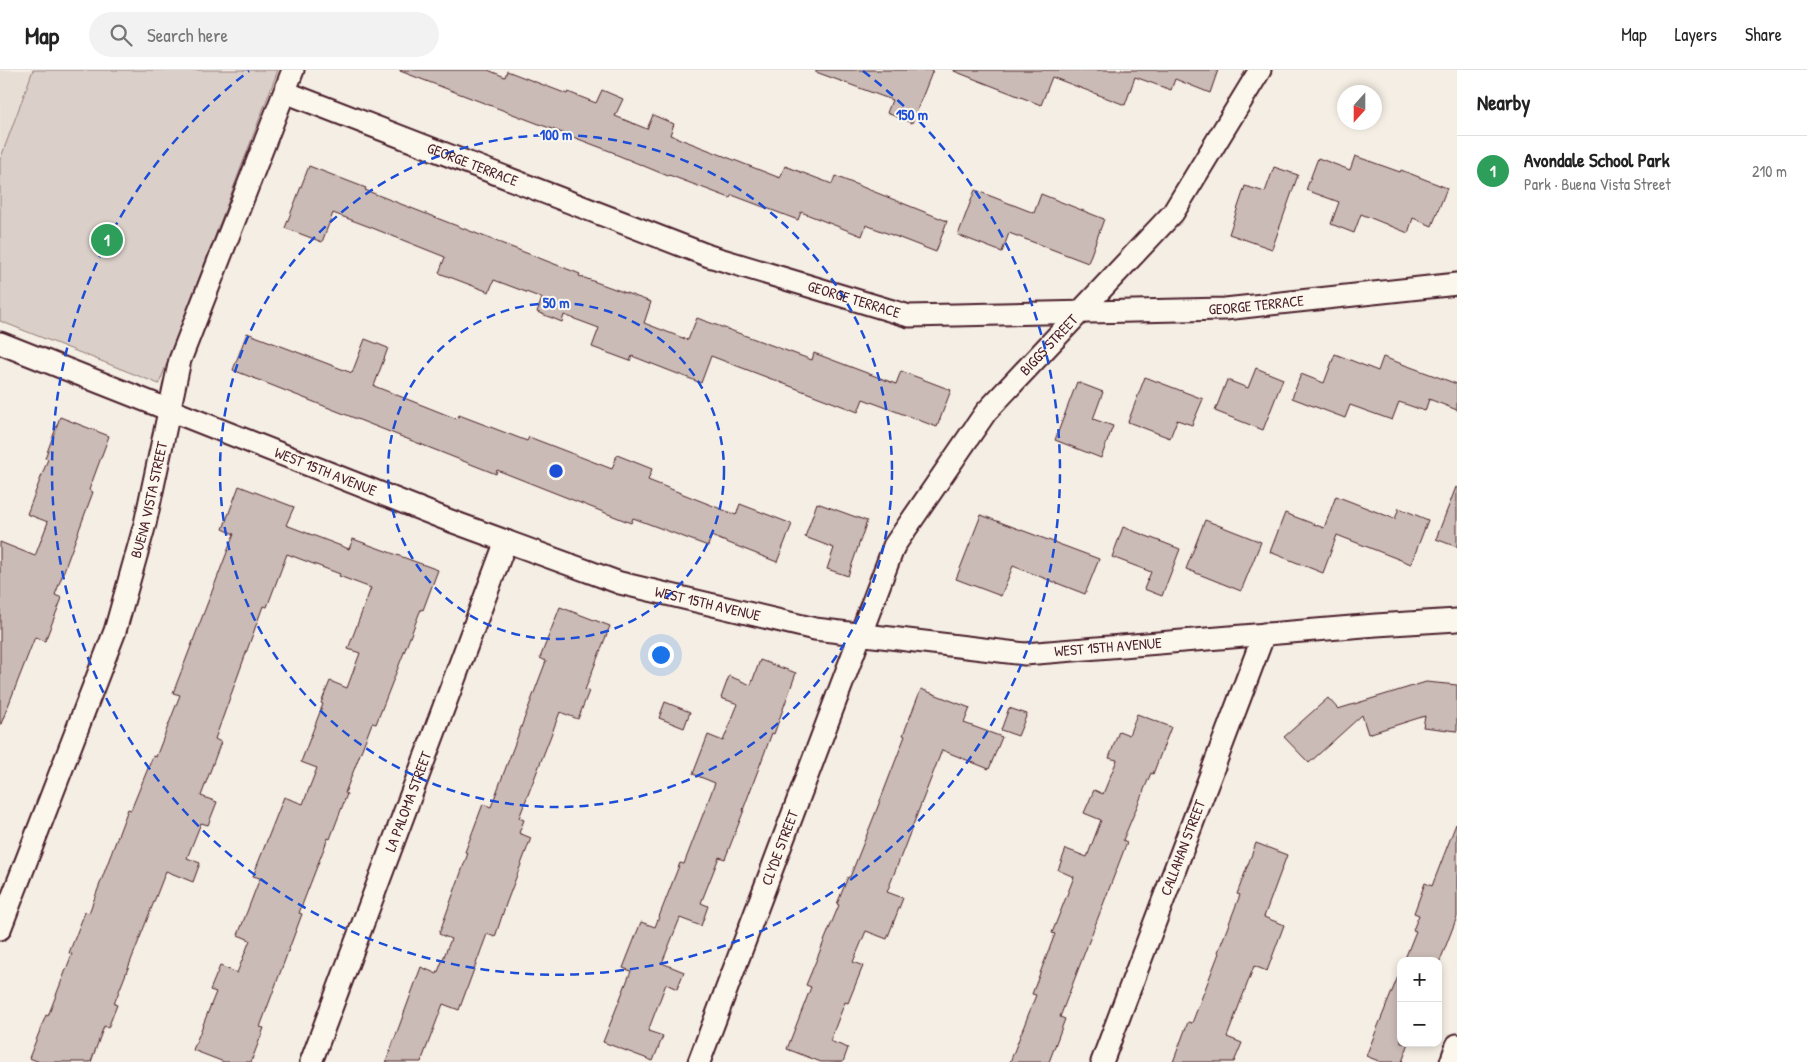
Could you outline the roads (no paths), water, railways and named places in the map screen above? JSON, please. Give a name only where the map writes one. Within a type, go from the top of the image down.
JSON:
[{"type":"street","name":"BUENA VISTA STREET","points":[[0,929],[115,631],[145,524],[180,360],[293,70]]},
{"type":"street","name":"BIGGS STREET","points":[[861,634],[894,546],[986,412],[1173,212],[1260,70]]},
{"type":"street","name":"GEORGE TERRACE","points":[[284,92],[709,256],[909,316],[1225,309],[1457,284]]},
{"type":"street","name":"WEST 15TH AVENUE","points":[[0,343],[448,520],[620,583],[815,629],[1025,654],[1457,620]]},
{"type":"street","name":"LA PALOMA STREET","points":[[311,1062],[506,541]]},
{"type":"street","name":"CLYDE STREET","points":[[699,1062],[861,634]]},
{"type":"street","name":"CALLAHAN STREET","points":[[1102,1062],[1264,634]]},
{"type":"street","points":[[1451,1062],[1457,1045]]},
{"type":"place","name":"Avondale School Park","points":[[107,240]]}]
